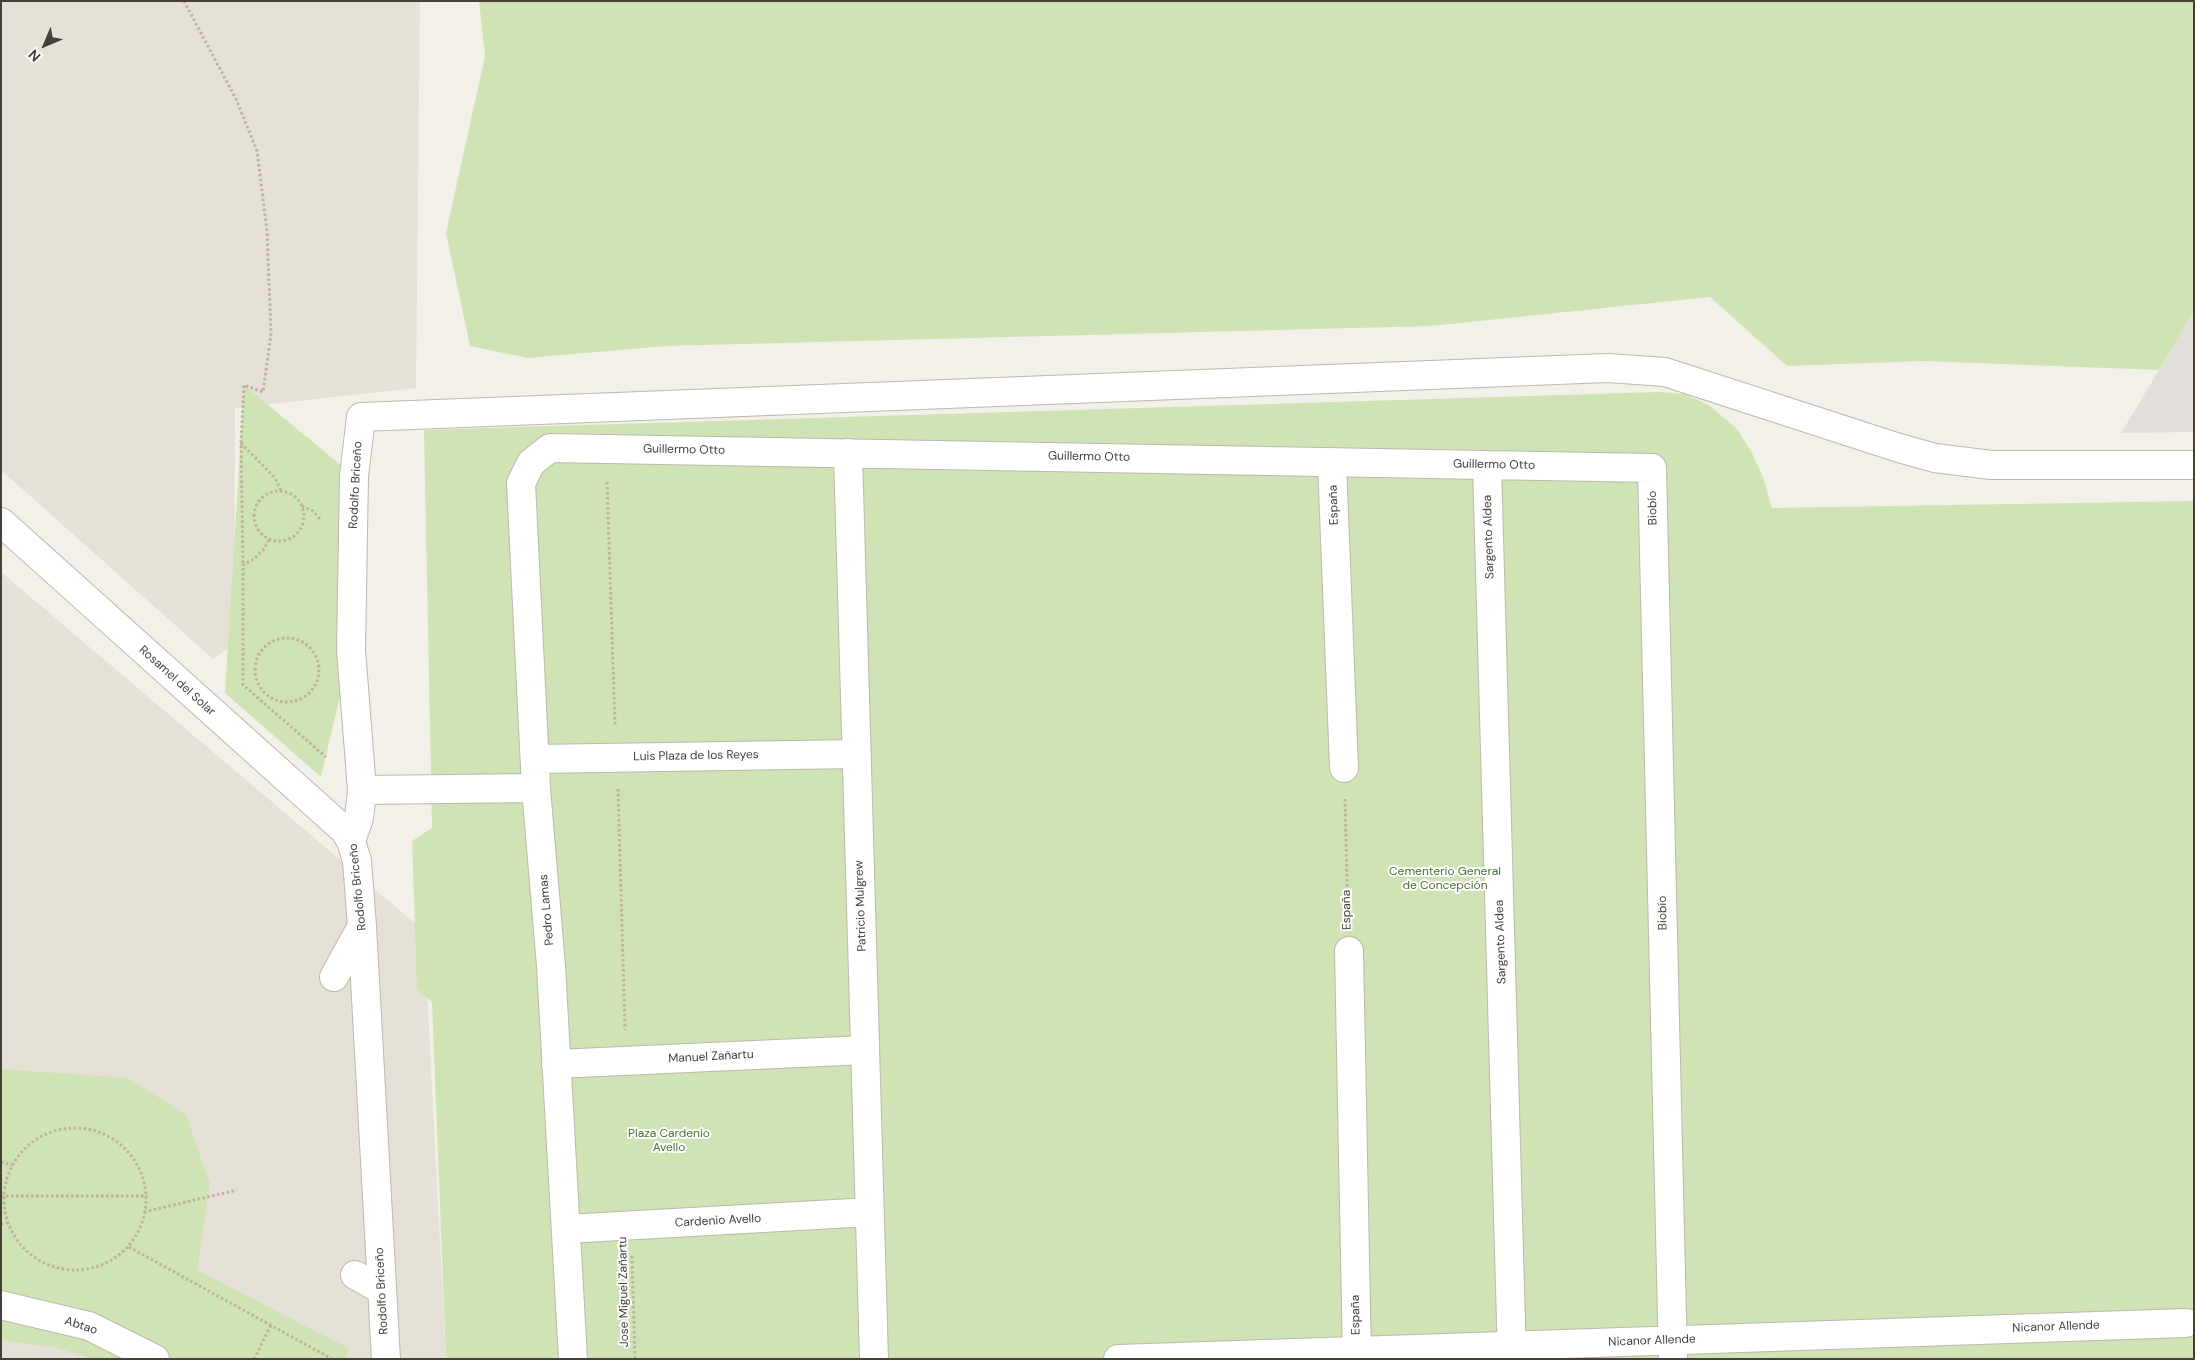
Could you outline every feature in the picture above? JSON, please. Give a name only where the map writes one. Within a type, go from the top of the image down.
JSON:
[{"type":"street","name":"Rodolfo Briceño","points":[[386,1359],[362,926],[357,860],[351,841],[359,818],[362,790],[351,650],[354,476],[361,417],[1608,368],[1665,372],[1898,448],[1935,458],[1992,465],[2194,465]]},
{"type":"street","name":"Guillermo Otto","points":[[531,464],[550,448],[1652,468]]},
{"type":"street","name":"Patricio Mulgrew","points":[[848,453],[874,1359]]},
{"type":"street","name":"España","points":[[1332,462],[1344,768]]},
{"type":"street","name":"Pedro Lamas","points":[[531,464],[521,483],[534,759],[552,966],[573,1359]]},
{"type":"street","name":"Sargento Aldea","points":[[1487,465],[1512,1352]]},
{"type":"street","name":"Biobío","points":[[1652,468],[1673,1349]]},
{"type":"street","name":"Rosamel del Solar","points":[[1,522],[344,830],[351,841]]},
{"type":"street","name":"Luis Plaza de los Reyes","points":[[534,759],[856,754]]},
{"type":"street","points":[[362,790],[536,788]]},
{"type":"street","points":[[334,977],[362,926]]},
{"type":"street","name":"España","points":[[1348,951],[1357,1355]]},
{"type":"street","name":"Manuel Zañartu","points":[[556,1064],[865,1050]]},
{"type":"street","name":"Cardenio Avello","points":[[566,1229],[870,1212]]},
{"type":"street","points":[[355,1275],[382,1290]]},
{"type":"street","name":"Abtao","points":[[1,1305],[89,1326],[155,1359]]},
{"type":"street","name":"Nicanor Allende","points":[[1118,1359],[1673,1349],[2186,1323]]},
{"type":"path","points":[[184,1],[236,99],[257,151],[267,231],[271,334],[263,392],[244,385],[241,442],[243,685],[326,756]]},
{"type":"path","points":[[241,442],[275,478],[281,491]]},
{"type":"path","points":[[281,491],[290,493],[297,498],[304,514],[303,523],[294,537],[286,541],[277,542],[269,540],[257,529],[253,514],[259,499],[266,494],[281,491]]},
{"type":"path","points":[[243,565],[254,559],[264,550],[269,540]]},
{"type":"path","points":[[284,637],[295,638],[313,650],[318,660],[320,671],[318,681],[304,698],[288,702],[273,699],[265,692],[256,674],[256,664],[264,646],[284,637]]},
{"type":"path","name":"España","points":[[1344,768],[1348,951]]},
{"type":"path","points":[[71,1128],[95,1130],[117,1141],[134,1159],[144,1181],[147,1196],[141,1228],[129,1247],[110,1262],[86,1270],[62,1270],[38,1261],[20,1245],[8,1223],[2,1196],[12,1165],[27,1146],[48,1133],[71,1128]]},
{"type":"path","points":[[1,1162],[12,1165]]},
{"type":"path","points":[[144,1212],[237,1190]]},
{"type":"path","points":[[2,1196],[147,1196]]},
{"type":"path","points":[[1,1224],[8,1223]]},
{"type":"path","name":"Jose Miguel Zañartu","points":[[632,1226],[635,1359]]},
{"type":"path","points":[[129,1247],[332,1359]]},
{"type":"path","points":[[254,1359],[271,1325]]},
{"type":"shaded area","points":[[1,1],[420,1],[416,388],[235,408],[234,644],[213,659],[1,470]]},
{"type":"shaded area","points":[[2194,311],[2194,432],[2121,433],[2159,370]]},
{"type":"shaded area","points":[[1,572],[424,931],[446,1359],[1,1359]]},
{"type":"green space","points":[[479,1],[2194,1],[2194,311],[2159,370],[1924,361],[1787,366],[1710,297],[1431,326],[666,346],[528,358],[470,346],[446,233],[485,56]]},
{"type":"green space","points":[[244,385],[354,476],[351,650],[321,777],[225,693]]},
{"type":"green space","name":"Cementerio General de Concepción","points":[[1659,392],[1685,394],[1710,406],[1737,429],[1752,453],[1763,477],[1772,508],[2194,501],[2194,1359],[446,1359],[432,1002],[417,989],[412,841],[432,828],[424,430]]},
{"type":"green space","points":[[1,1069],[128,1078],[186,1115],[210,1184],[197,1270],[348,1348],[347,1359],[92,1359],[57,1348],[1,1340]]},
{"type":"park label","name":"Plaza Cardenio Avello","points":[[669,1141]]}]
